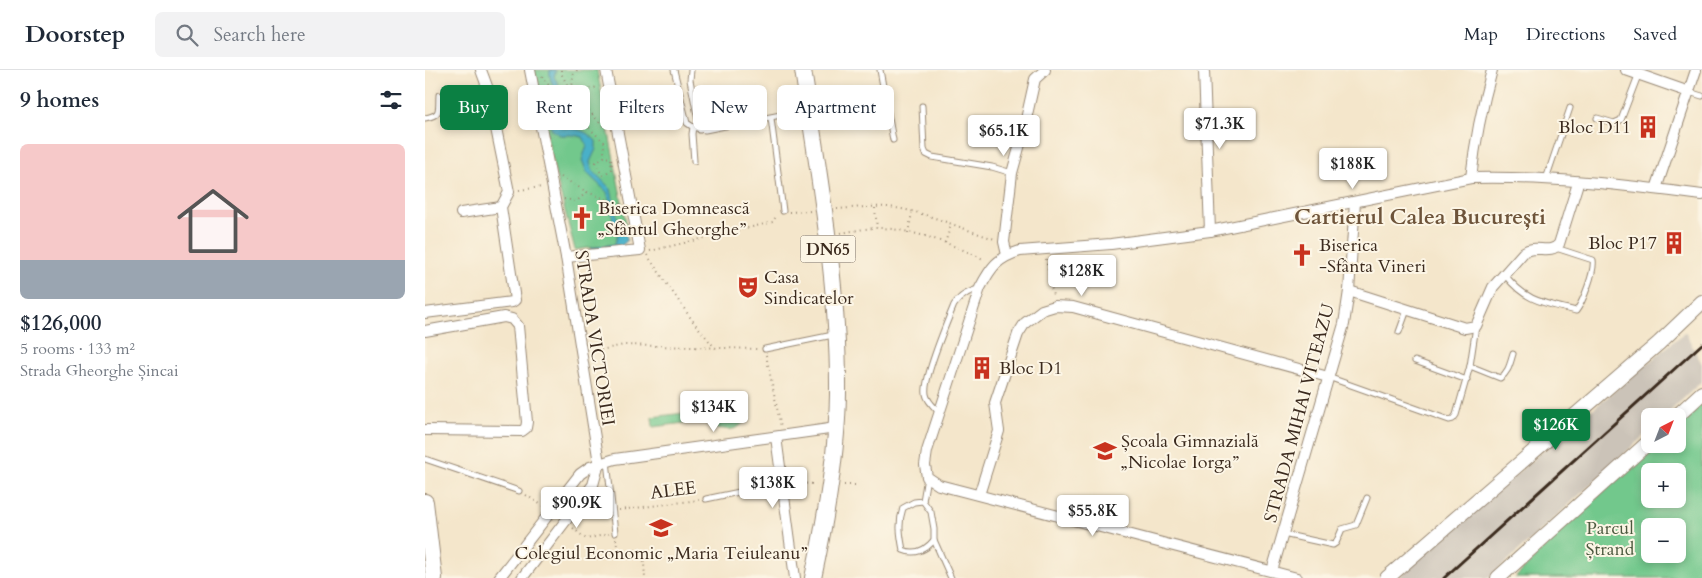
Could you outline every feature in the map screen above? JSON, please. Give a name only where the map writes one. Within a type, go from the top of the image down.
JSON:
[{"type":"main road","name":"DN65","points":[[803,70],[805,85]]},
{"type":"main road","name":"DN65","points":[[812,130],[826,235],[836,335],[838,395],[827,510],[813,578]]},
{"type":"main road","points":[[1387,578],[1659,343],[1702,302]]},
{"type":"main road","points":[[1686,408],[1702,393]]},
{"type":"main road","points":[[1498,578],[1641,449]]},
{"type":"main road","points":[[425,502],[434,578]]},
{"type":"street","points":[[425,313],[514,302],[515,298],[501,207],[509,192],[488,88],[481,70]]},
{"type":"street","name":"STRADA VICTORIEI","points":[[530,70],[533,85]]},
{"type":"street","points":[[566,257],[640,250],[606,70]]},
{"type":"street","points":[[1007,255],[1004,242],[1012,173],[1035,79],[1045,70]]},
{"type":"street","points":[[1204,70],[1210,231]]},
{"type":"street","points":[[1471,178],[1482,104],[1492,70]]},
{"type":"street","points":[[1627,70],[1639,72],[1689,92]]},
{"type":"street","points":[[1656,189],[1697,70]]},
{"type":"street","name":"STRADA VICTORIEI","points":[[541,130],[566,257],[581,354],[603,462]]},
{"type":"street","points":[[1297,578],[939,485],[927,477],[925,465],[927,452],[939,412],[980,288],[994,265],[1007,255],[1020,251],[1111,244],[1210,231],[1471,178],[1506,177],[1656,189],[1702,195]]},
{"type":"street","points":[[1349,291],[1465,328],[1476,326],[1493,287],[1524,252],[1530,248],[1556,248],[1559,244],[1578,183]]},
{"type":"street","name":"STRADA MIHAI VITEAZU","points":[[1272,571],[1344,324],[1349,291],[1355,202]]},
{"type":"street","points":[[461,213],[501,207]]},
{"type":"street","points":[[979,495],[999,431],[995,403],[1018,334],[1034,314],[1055,306],[1073,307],[1328,377]]},
{"type":"street","points":[[425,331],[504,317],[512,319],[518,326],[527,422],[526,428],[522,431],[425,430]]},
{"type":"street","points":[[499,578],[573,481],[590,467],[603,462],[836,428]]},
{"type":"street","points":[[779,436],[782,483],[795,578]]},
{"type":"street","points":[[522,578],[593,485],[603,462]]},
{"type":"lane","points":[[673,70],[687,123],[693,127],[694,162]]},
{"type":"lane","points":[[686,70],[693,95]]},
{"type":"lane","points":[[690,80],[691,70]]},
{"type":"lane","points":[[880,70],[893,140]]},
{"type":"lane","points":[[1597,118],[1614,123],[1621,120],[1639,72]]},
{"type":"lane","points":[[1689,92],[1702,96]]},
{"type":"lane","points":[[425,118],[435,116],[438,113],[439,95]]},
{"type":"lane","points":[[922,106],[924,149],[926,154],[932,157],[992,167],[1012,173]]},
{"type":"lane","points":[[1545,180],[1570,108]]},
{"type":"lane","points":[[767,119],[777,117]]},
{"type":"lane","points":[[771,118],[783,211]]},
{"type":"lane","points":[[1505,275],[1524,295],[1576,311],[1591,277],[1593,260],[1556,248]]},
{"type":"lane","points":[[939,412],[930,403],[926,394],[929,373],[958,298],[980,288]]},
{"type":"lane","points":[[1399,332],[1407,309]]},
{"type":"lane","points":[[1328,377],[1449,420],[1453,419],[1467,380],[1476,326]]},
{"type":"lane","points":[[765,348],[836,335]]},
{"type":"lane","points":[[1470,366],[1500,378],[1509,369],[1513,354]]},
{"type":"lane","points":[[1415,361],[1467,380]]},
{"type":"lane","points":[[425,459],[519,491]]},
{"type":"lane","points":[[603,462],[613,511],[615,533]]},
{"type":"lane","points":[[927,477],[923,501],[931,512],[934,540],[951,578]]},
{"type":"lane","points":[[706,499],[782,483]]},
{"type":"lane","points":[[1283,534],[1333,545],[1336,543],[1342,528],[1356,525],[1360,520],[1367,498]]},
{"type":"lane","points":[[923,501],[914,502],[903,508],[900,518],[903,550],[910,553],[920,551],[929,546],[934,540]]},
{"type":"path","points":[[538,70],[549,85]]},
{"type":"path","points":[[561,70],[567,85]]},
{"type":"path","points":[[572,85],[573,75],[577,70]]},
{"type":"path","points":[[590,89],[600,87]]},
{"type":"path","points":[[590,111],[620,142]]},
{"type":"path","points":[[590,129],[604,142],[604,157]]},
{"type":"path","points":[[604,157],[611,158],[612,169],[603,175],[598,168],[597,162],[604,157]]},
{"type":"path","points":[[549,172],[555,173],[587,192],[619,204]]},
{"type":"path","points":[[509,192],[552,186]]},
{"type":"path","points":[[555,198],[577,202],[587,192]]},
{"type":"path","points":[[875,207],[877,228]]},
{"type":"path","points":[[715,348],[683,308],[645,252],[773,222],[779,213],[783,211],[875,207],[887,207],[912,212],[1004,242]]},
{"type":"path","points":[[908,233],[912,212]]},
{"type":"path","points":[[945,244],[951,224]]},
{"type":"path","points":[[826,235],[877,228],[908,233],[966,251],[994,265]]},
{"type":"path","points":[[1044,249],[1055,306]]},
{"type":"path","points":[[581,354],[624,345],[765,348],[779,436]]},
{"type":"path","name":"ALEE","points":[[613,511],[706,499]]},
{"type":"path","points":[[615,533],[618,552],[643,550],[645,578]]},
{"type":"shaded area","points":[[1685,332],[1702,364],[1702,381],[1673,408],[1641,408],[1641,438],[1489,578],[1398,578],[1530,462]]},
{"type":"green space","points":[[533,70],[597,70],[600,86],[600,130],[608,130],[627,228],[616,244],[575,250],[546,130],[590,130],[590,85],[536,85]]},
{"type":"green space","name":"Parcul Ștrand","points":[[1702,402],[1702,578],[1515,578],[1571,520],[1646,453],[1686,453],[1686,417]]},
{"type":"green space","points":[[732,407],[739,410],[743,423],[734,429],[715,428],[708,420],[653,427],[652,417]]},
{"type":"water","points":[[550,70],[556,70],[554,77],[559,85],[553,85]]},
{"type":"water","points":[[552,130],[581,130],[596,141],[596,149],[590,162],[592,170],[611,189],[618,223],[627,237],[627,241],[619,248],[590,252],[591,248],[615,244],[620,232],[613,220],[607,192],[587,173],[582,160],[587,145],[583,137],[560,135]]},
{"type":"railway","points":[[1444,578],[1702,344]]},
{"type":"place","name":"Bloc D11","points":[[1648,127]]},
{"type":"place","name":"Biserica Domnească „Sfântul Gheorghe”","points":[[582,218]]},
{"type":"place","name":"Bloc P17","points":[[1674,243]]},
{"type":"place","name":"Biserica -Sfânta Vineri","points":[[1302,255]]},
{"type":"place","name":"Casa Sindicatelor","points":[[748,287]]},
{"type":"place","name":"Bloc D1","points":[[982,368]]},
{"type":"place","name":"Școala Gimnazială „Nicolae Iorga”","points":[[1105,451]]},
{"type":"place","name":"Colegiul Economic „Maria Teiuleanu”","points":[[661,528]]},
{"type":"district","name":"Cartierul Calea București","points":[[1420,216]]}]
